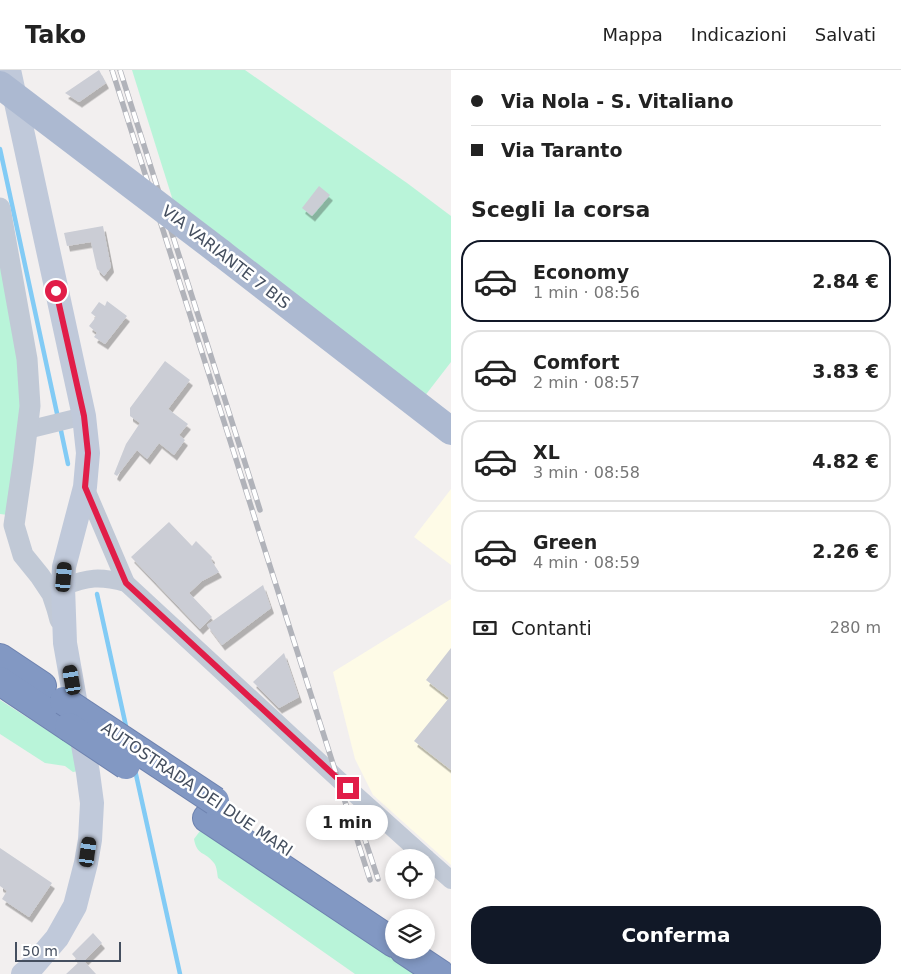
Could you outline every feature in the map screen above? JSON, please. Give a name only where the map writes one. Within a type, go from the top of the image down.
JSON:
[{"type":"highway","name":"AUTOSTRADA DEI DUE MARI","points":[[0,658],[64,700],[385,936]]},
{"type":"highway","name":"AUTOSTRADA DEI DUE MARI","points":[[0,681],[68,727],[385,915]]},
{"type":"highway","points":[[0,688],[68,727]]},
{"type":"highway","points":[[435,948],[451,959]]},
{"type":"highway","points":[[418,959],[440,974]]},
{"type":"main road","points":[[9,70],[67,420],[88,453],[85,487],[64,567],[63,587],[65,643],[92,803],[90,840],[75,906],[56,938],[33,966],[23,974]]},
{"type":"main road","name":"VIA VARIANTE 7 BIS","points":[[0,84],[451,431]]},
{"type":"street","points":[[0,208],[27,359],[30,406],[24,463],[14,525],[23,555],[52,594],[65,643]]},
{"type":"street","points":[[27,430],[67,420]]},
{"type":"street","points":[[85,487],[126,583],[416,849]]},
{"type":"street","points":[[40,576],[63,587],[77,581],[92,578],[110,579],[126,583]]},
{"type":"street","points":[[435,866],[451,880]]},
{"type":"shaded area","points":[[451,489],[451,565],[414,537]]},
{"type":"shaded area","points":[[451,599],[451,865],[373,795],[355,759],[333,672]]},
{"type":"green space","points":[[132,70],[245,70],[451,216],[451,362],[424,397],[174,204]]},
{"type":"green space","points":[[0,250],[24,377],[8,515],[0,514]]},
{"type":"green space","points":[[0,700],[75,748],[78,771],[73,772],[65,766],[45,763],[0,734]]},
{"type":"green space","points":[[200,831],[385,953],[385,959],[393,959],[416,974],[355,974],[218,878],[214,863],[199,851],[194,839]]},
{"type":"building","points":[[99,70],[106,83],[79,102],[65,93]]},
{"type":"building","points":[[319,186],[330,195],[312,216],[302,208]]},
{"type":"building","points":[[103,226],[111,267],[104,276],[97,269],[91,242],[67,246],[64,233]]},
{"type":"building","points":[[107,301],[127,316],[105,344],[94,337],[97,333],[89,326],[96,317],[91,313],[99,302],[105,306]]},
{"type":"building","points":[[165,361],[190,380],[168,409],[188,424],[179,435],[185,440],[174,455],[159,443],[147,459],[137,450],[117,476],[114,474],[126,444],[140,423],[130,416],[130,408]]},
{"type":"building","points":[[169,522],[192,546],[196,541],[212,557],[211,560],[219,572],[202,581],[189,593],[212,617],[200,629],[131,557]]},
{"type":"building","points":[[263,585],[271,608],[222,645],[207,625]]},
{"type":"building","points":[[451,648],[451,770],[414,741],[449,698],[426,680]]},
{"type":"building","points":[[284,653],[299,697],[279,708],[253,682]]},
{"type":"building","points":[[0,848],[52,883],[29,917],[2,899],[7,891],[0,886]]},
{"type":"building","points":[[93,933],[102,943],[84,961],[96,974],[66,974],[79,962],[72,954]]},
{"type":"waterway","points":[[0,149],[58,418]]},
{"type":"waterway","points":[[60,426],[68,464]]},
{"type":"waterway","points":[[97,594],[127,731]]},
{"type":"waterway","points":[[135,770],[180,974]]},
{"type":"railway","points":[[112,70],[370,880]]},
{"type":"railway","points":[[120,70],[260,510]]},
{"type":"railway","points":[[356,812],[378,879]]},
{"type":"route","points":[[56,291],[84,416],[88,453],[85,487],[126,583],[348,788]]}]
